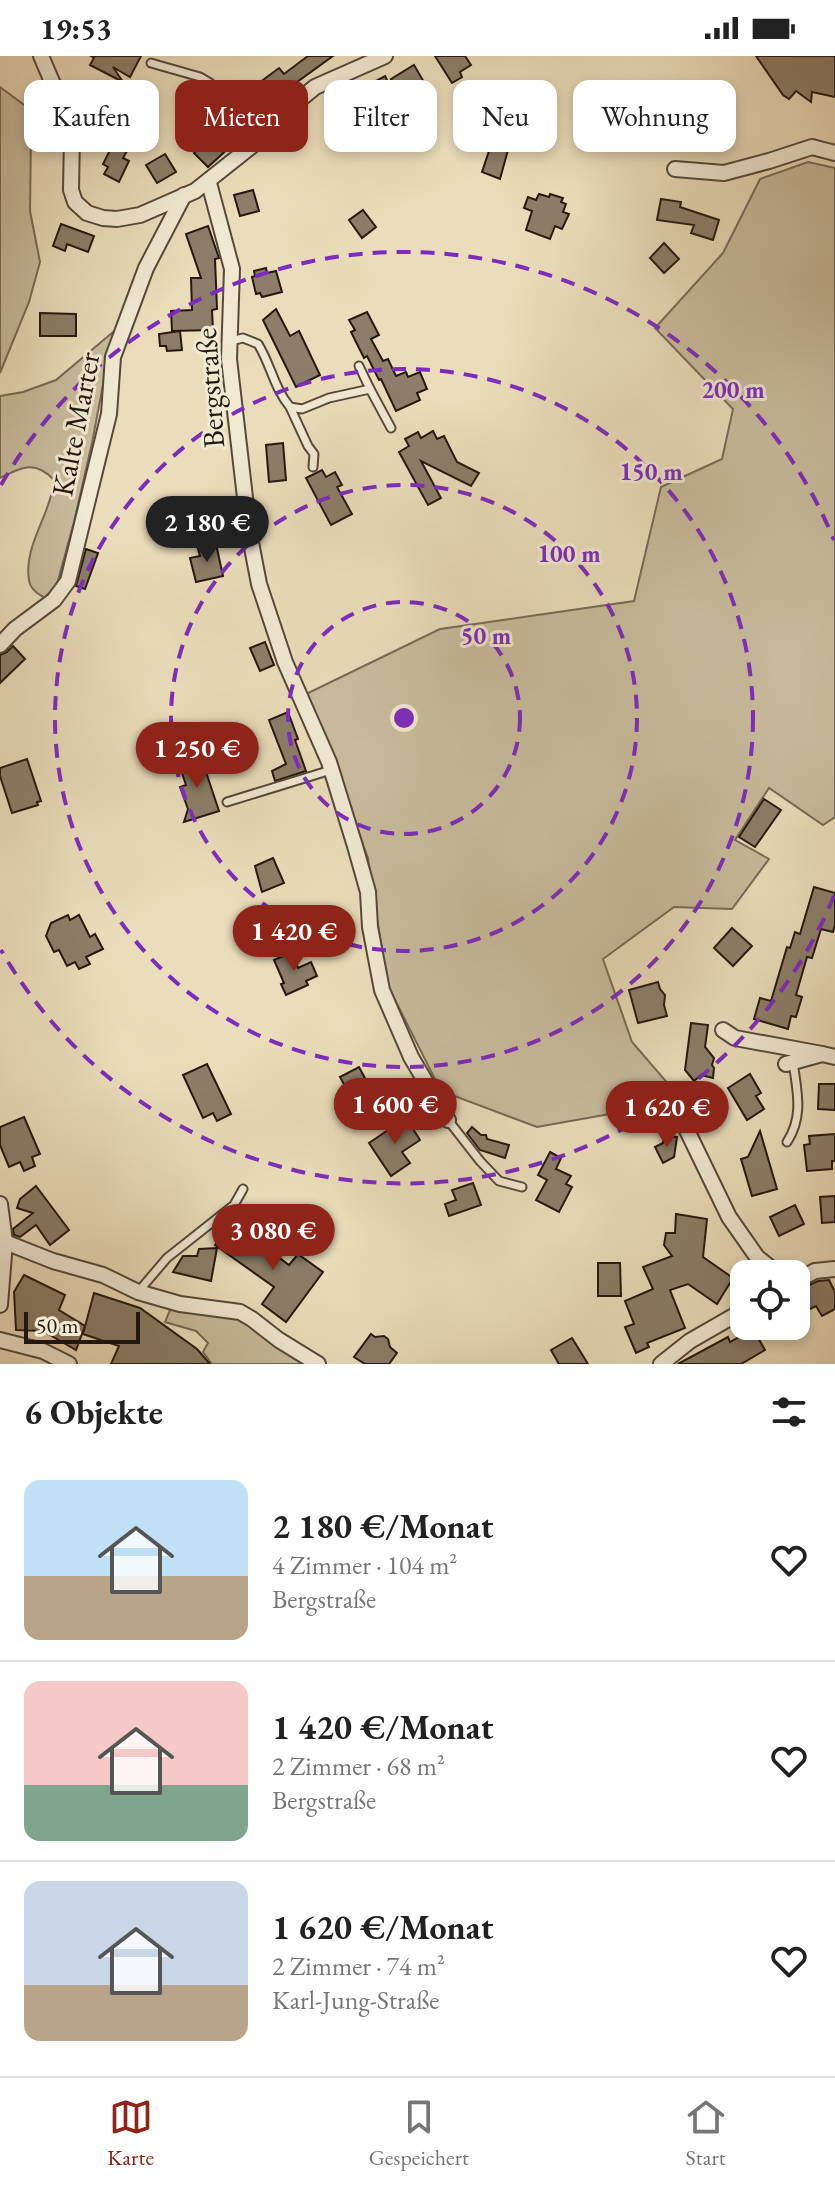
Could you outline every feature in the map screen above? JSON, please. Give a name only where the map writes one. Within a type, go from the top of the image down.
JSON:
[{"type":"street","points":[[41,56],[72,135],[71,190],[75,202],[87,213],[117,219],[140,215],[209,183],[245,152]]},
{"type":"street","points":[[308,93],[385,56]]},
{"type":"street","points":[[675,169],[724,173],[812,147],[835,153]]},
{"type":"street","name":"Bergstraße","points":[[209,183],[232,269],[229,359],[249,532],[259,584],[285,662],[331,770],[368,892],[370,927],[382,990],[411,1057],[448,1120]]},
{"type":"street","name":"Kalte Marter","points":[[0,645],[15,629],[54,600],[68,581],[109,414],[113,357],[146,268],[190,193]]},
{"type":"street","points":[[723,1030],[735,1038],[828,1056]]},
{"type":"street","points":[[790,1063],[828,1056]]},
{"type":"street","points":[[682,1120],[729,1217],[761,1260]]},
{"type":"street","points":[[0,1204],[5,1242],[0,1305]]},
{"type":"street","points":[[5,1242],[53,1261],[103,1275],[138,1292],[180,1304],[240,1312],[318,1364]]},
{"type":"street","points":[[810,1274],[835,1269]]},
{"type":"street","points":[[661,1364],[690,1341],[730,1318]]},
{"type":"street","points":[[0,1340],[43,1351],[69,1364]]},
{"type":"lane","points":[[151,63],[205,80]]},
{"type":"lane","points":[[231,341],[243,338],[258,344],[277,390],[290,407],[314,454],[313,467]]},
{"type":"lane","points":[[359,366],[391,428]]},
{"type":"lane","points":[[290,407],[302,409],[329,398],[370,389]]},
{"type":"lane","points":[[227,802],[331,770]]},
{"type":"lane","points":[[787,1142],[796,1129],[799,1108],[790,1063]]},
{"type":"lane","points":[[448,1120],[499,1181],[522,1187]]},
{"type":"lane","points":[[138,1292],[167,1258],[234,1205],[243,1189]]},
{"type":"shaded area","points":[[0,87],[24,105],[24,152],[31,152],[30,211],[40,262],[29,302],[0,373]]},
{"type":"shaded area","points":[[808,162],[835,168],[835,817],[823,825],[769,788],[735,840],[769,859],[732,909],[674,907],[603,959],[632,1042],[683,1101],[537,1127],[441,1091],[387,984],[368,858],[306,694],[440,629],[634,601],[661,487],[722,459],[733,409],[655,328],[723,253],[760,179]]},
{"type":"shaded area","points":[[113,332],[74,522],[57,584],[45,598],[31,586],[28,570],[54,480],[41,470],[28,467],[0,478],[0,396],[23,392],[56,380]]},
{"type":"shaded area","points":[[172,1305],[240,1316],[314,1364],[212,1364],[203,1352],[208,1343],[196,1331],[165,1322]]},
{"type":"building","points":[[91,56],[141,56],[130,77],[113,67],[122,80],[90,65],[94,58]]},
{"type":"building","points":[[308,56],[333,56],[300,80],[263,80],[279,68],[284,74]]},
{"type":"building","points":[[435,56],[465,56],[471,65],[460,72],[462,77],[452,83]]},
{"type":"building","points":[[756,56],[835,56],[835,97],[812,92],[811,102],[796,91],[789,99]]},
{"type":"building","points":[[414,65],[423,80],[392,80]]},
{"type":"building","points":[[109,152],[126,152],[123,158],[129,161],[119,182],[104,174],[108,167],[103,164]]},
{"type":"building","points":[[195,152],[224,152],[208,167]]},
{"type":"building","points":[[489,152],[507,152],[500,179],[482,172]]},
{"type":"building","points":[[165,154],[176,172],[157,183],[146,165]]},
{"type":"building","points":[[253,190],[259,211],[240,216],[234,195]]},
{"type":"building","points":[[539,194],[563,198],[561,202],[566,204],[563,212],[569,214],[562,229],[555,226],[550,239],[526,230],[532,211],[524,208],[528,197],[536,200]]},
{"type":"building","points":[[661,199],[681,202],[680,207],[719,220],[713,240],[691,233],[694,225],[657,220]]},
{"type":"building","points":[[363,210],[376,227],[362,238],[349,220]]},
{"type":"building","points":[[61,224],[94,236],[88,252],[67,244],[65,251],[53,246]]},
{"type":"building","points":[[208,226],[219,258],[215,259],[217,309],[212,310],[213,330],[172,331],[171,311],[192,310],[191,278],[201,278],[186,234]]},
{"type":"building","points":[[664,243],[679,259],[664,273],[650,258]]},
{"type":"building","points":[[266,268],[267,273],[276,271],[282,292],[262,297],[260,293],[256,294],[252,277],[255,276],[254,271]]},
{"type":"building","points":[[276,309],[290,336],[299,331],[320,375],[296,387],[263,320]]},
{"type":"building","points":[[367,312],[379,335],[371,339],[383,361],[388,359],[396,376],[406,372],[408,377],[420,372],[427,389],[417,393],[420,400],[396,411],[381,379],[367,356],[364,358],[351,332],[355,330],[349,320]]},
{"type":"building","points":[[40,313],[76,314],[76,336],[40,336]]},
{"type":"building","points":[[180,331],[182,350],[167,351],[166,346],[160,346],[159,334]]},
{"type":"building","points":[[433,431],[437,439],[444,436],[457,462],[479,473],[471,486],[421,461],[441,498],[428,505],[399,452],[409,446],[405,439],[418,432],[421,438]]},
{"type":"building","points":[[283,443],[286,480],[269,482],[266,445]]},
{"type":"building","points":[[322,470],[326,477],[335,472],[342,485],[337,487],[352,514],[331,525],[306,478]]},
{"type":"building","points":[[216,544],[223,576],[196,582],[190,558],[200,556],[198,549]]},
{"type":"building","points":[[86,549],[98,553],[85,589],[76,586]]},
{"type":"building","points":[[265,642],[274,665],[260,671],[250,648]]},
{"type":"building","points":[[13,646],[25,659],[0,683],[0,655]]},
{"type":"building","points":[[288,712],[306,771],[275,781],[272,771],[286,764],[269,720]]},
{"type":"building","points":[[201,757],[219,811],[184,822],[188,809],[180,787],[186,785],[179,764]]},
{"type":"building","points":[[27,759],[41,801],[37,802],[38,805],[12,813],[0,768]]},
{"type":"building","points":[[764,799],[781,810],[755,847],[739,837]]},
{"type":"building","points":[[273,858],[284,883],[262,892],[255,866]]},
{"type":"building","points":[[814,887],[835,893],[835,925],[833,932],[821,929],[812,958],[807,957],[796,995],[802,997],[796,1017],[791,1016],[788,1029],[754,1019],[760,998],[771,1001],[787,947],[790,948],[795,932],[800,934]]},
{"type":"building","points":[[68,915],[70,920],[79,915],[90,937],[95,934],[103,949],[86,957],[90,964],[79,969],[75,962],[67,966],[59,950],[54,952],[46,936],[51,923]]},
{"type":"building","points":[[732,928],[752,946],[733,966],[714,948]]},
{"type":"building","points":[[292,952],[298,968],[311,962],[317,976],[306,981],[308,985],[286,995],[274,960]]},
{"type":"building","points":[[658,982],[665,995],[667,1016],[638,1023],[629,990]]},
{"type":"building","points":[[691,1023],[708,1025],[705,1047],[714,1058],[713,1078],[701,1075],[694,1081],[685,1070]]},
{"type":"building","points":[[207,1064],[231,1114],[217,1121],[213,1113],[203,1118],[183,1075]]},
{"type":"building","points":[[359,1067],[376,1099],[357,1109],[340,1077]]},
{"type":"building","points":[[750,1074],[761,1093],[756,1096],[764,1109],[747,1120],[728,1088]]},
{"type":"building","points":[[819,1084],[835,1084],[835,1110],[818,1109]]},
{"type":"building","points":[[24,1117],[40,1154],[32,1157],[35,1166],[24,1171],[20,1162],[9,1167],[0,1145],[0,1127]]},
{"type":"building","points":[[406,1118],[420,1140],[402,1152],[410,1163],[391,1176],[369,1143]]},
{"type":"building","points":[[472,1127],[481,1135],[486,1135],[487,1139],[509,1145],[505,1158],[480,1150],[467,1133]]},
{"type":"building","points":[[760,1131],[777,1189],[752,1196],[741,1159],[748,1157]]},
{"type":"building","points":[[835,1134],[832,1169],[807,1171],[804,1145],[810,1144],[809,1136]]},
{"type":"building","points":[[664,1136],[677,1137],[674,1157],[663,1163],[655,1147],[663,1143]]},
{"type":"building","points":[[550,1152],[561,1158],[556,1169],[571,1176],[566,1184],[572,1187],[559,1212],[536,1200],[547,1180],[538,1175]]},
{"type":"building","points":[[473,1183],[481,1205],[449,1216],[445,1204],[456,1200],[452,1190]]},
{"type":"building","points":[[36,1186],[69,1230],[50,1245],[36,1225],[20,1237],[14,1235],[13,1229],[33,1213],[17,1208],[20,1199]]},
{"type":"building","points":[[835,1196],[835,1222],[822,1223],[820,1197]]},
{"type":"building","points":[[795,1205],[804,1224],[779,1236],[770,1217]]},
{"type":"building","points":[[676,1214],[707,1219],[703,1257],[730,1276],[730,1283],[717,1304],[688,1284],[670,1290],[685,1328],[647,1343],[649,1347],[636,1353],[625,1327],[634,1324],[625,1301],[653,1289],[643,1267],[672,1256],[664,1245],[666,1233],[675,1233]]},
{"type":"building","points":[[231,1222],[247,1233],[242,1239],[265,1255],[269,1250],[289,1265],[298,1254],[323,1272],[286,1322],[262,1304],[274,1287],[215,1245]]},
{"type":"building","points":[[217,1248],[211,1281],[173,1272],[183,1256],[197,1256],[199,1249]]},
{"type":"building","points":[[598,1263],[620,1263],[621,1296],[598,1296]]},
{"type":"building","points":[[24,1275],[65,1295],[59,1310],[85,1326],[76,1350],[43,1331],[16,1330],[14,1292]]},
{"type":"building","points":[[829,1280],[835,1292],[835,1309],[822,1316],[816,1306],[810,1309],[810,1285]]},
{"type":"building","points":[[94,1293],[140,1308],[197,1349],[210,1364],[111,1364],[119,1346],[83,1334]]},
{"type":"building","points":[[371,1334],[384,1336],[397,1353],[389,1364],[365,1364],[354,1357]]},
{"type":"building","points":[[728,1337],[730,1342],[759,1340],[765,1350],[741,1364],[678,1364]]},
{"type":"building","points":[[572,1338],[588,1364],[559,1364],[551,1350]]}]
